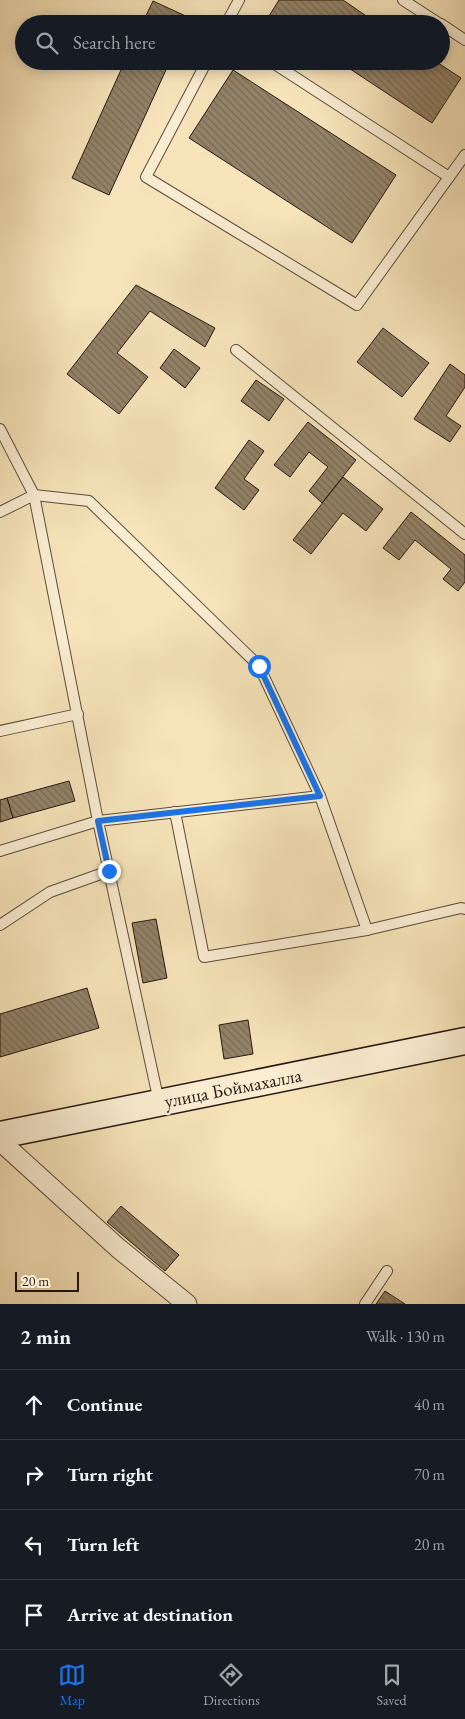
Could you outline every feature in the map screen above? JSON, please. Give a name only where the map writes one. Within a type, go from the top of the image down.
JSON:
[{"type":"main road","name":"улица Боймахалла","points":[[0,1135],[465,1041]]},
{"type":"street","points":[[0,1141],[118,1248],[187,1304]]},
{"type":"lane","points":[[230,15],[238,0]]},
{"type":"lane","points":[[403,0],[427,15]]},
{"type":"lane","points":[[450,30],[465,40]]},
{"type":"lane","points":[[201,70],[146,177],[357,305],[465,155]]},
{"type":"lane","points":[[284,70],[449,177]]},
{"type":"lane","points":[[236,350],[465,534]]},
{"type":"lane","points":[[0,429],[34,495],[98,821],[159,1103]]},
{"type":"lane","points":[[0,512],[34,495],[89,501],[259,666],[320,796],[367,930]]},
{"type":"lane","points":[[0,731],[78,714]]},
{"type":"lane","points":[[0,851],[98,821],[320,796]]},
{"type":"lane","points":[[175,812],[204,958],[367,930],[461,908],[465,909]]},
{"type":"lane","points":[[0,925],[50,892],[109,871]]},
{"type":"lane","points":[[365,1304],[387,1271]]},
{"type":"building","points":[[279,0],[343,0],[365,15],[270,15]]},
{"type":"building","points":[[153,1],[183,15],[146,15]]},
{"type":"building","points":[[121,70],[166,70],[109,195],[72,178]]},
{"type":"building","points":[[233,70],[396,175],[352,243],[189,138]]},
{"type":"building","points":[[352,70],[449,70],[461,78],[432,123]]},
{"type":"building","points":[[136,285],[215,328],[205,347],[150,311],[117,353],[148,377],[119,414],[67,374]]},
{"type":"building","points":[[383,328],[429,363],[402,397],[357,362]]},
{"type":"building","points":[[174,349],[200,368],[185,388],[160,368]]},
{"type":"building","points":[[450,364],[465,375],[465,387],[446,416],[461,426],[450,442],[414,419]]},
{"type":"building","points":[[256,380],[284,399],[269,421],[241,401]]},
{"type":"building","points":[[308,422],[356,460],[322,503],[309,491],[328,467],[309,452],[290,477],[274,465]]},
{"type":"building","points":[[249,440],[264,451],[244,479],[259,490],[244,510],[215,488]]},
{"type":"building","points":[[343,477],[383,509],[366,531],[343,513],[311,554],[293,540]]},
{"type":"building","points":[[411,512],[465,555],[465,582],[458,591],[443,579],[451,569],[415,540],[399,560],[383,548]]},
{"type":"building","points":[[69,781],[75,801],[13,818],[7,798]]},
{"type":"building","points":[[7,798],[13,818],[0,822],[0,800]]},
{"type":"building","points":[[156,919],[167,978],[143,983],[132,923]]},
{"type":"building","points":[[87,988],[99,1028],[0,1057],[0,1014]]},
{"type":"building","points":[[248,1020],[253,1054],[224,1059],[219,1025]]},
{"type":"building","points":[[121,1206],[179,1255],[165,1271],[107,1222]]},
{"type":"building","points":[[385,1291],[405,1304],[376,1304]]},
{"type":"route","points":[[109,871],[98,821],[320,796],[259,666]]}]
